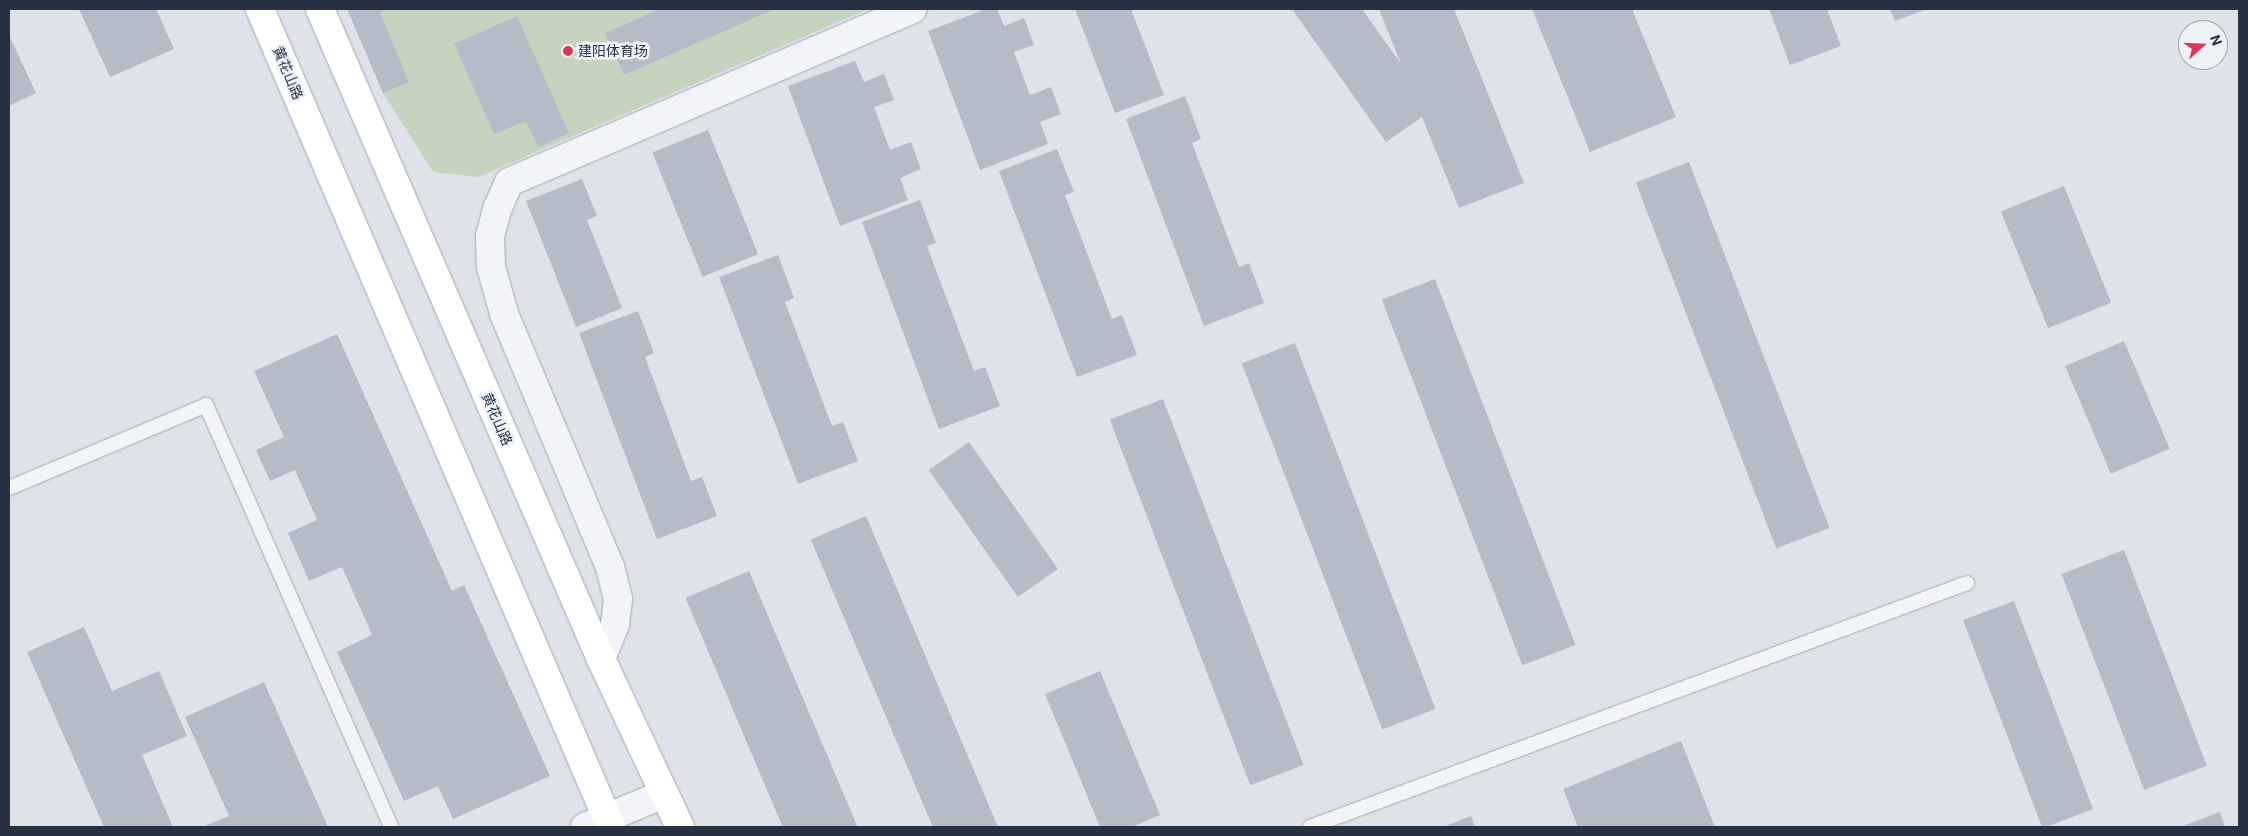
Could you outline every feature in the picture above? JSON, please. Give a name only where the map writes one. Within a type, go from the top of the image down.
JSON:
[{"type":"main road","name":"黄花山路","points":[[260,9],[601,824]]},
{"type":"main road","name":"黄花山路","points":[[320,9],[600,659],[680,827]]},
{"type":"street","points":[[600,659],[615,624],[618,599],[610,567],[504,313],[491,267],[490,236],[498,207],[509,182],[913,9]]},
{"type":"street","points":[[601,824],[664,794]]},
{"type":"lane","points":[[9,488],[206,405],[391,827]]},
{"type":"lane","points":[[1310,827],[1967,583]]},
{"type":"green space","name":"建阳体育场","points":[[347,9],[868,9],[478,177],[433,172],[383,93]]},
{"type":"building","points":[[79,9],[156,9],[174,49],[110,77]]},
{"type":"building","points":[[347,9],[388,9],[380,12],[409,82],[383,93]]},
{"type":"building","points":[[660,9],[775,9],[624,75],[605,33]]},
{"type":"building","points":[[986,9],[997,9],[1004,26],[1024,18],[1034,45],[1014,52],[1030,95],[1051,87],[1061,114],[1040,122],[1048,144],[980,170],[928,31]]},
{"type":"building","points":[[1075,9],[1131,9],[1164,95],[1115,113]]},
{"type":"building","points":[[1292,9],[1362,9],[1401,64],[1379,9],[1454,9],[1524,183],[1459,208],[1422,117],[1386,142]]},
{"type":"building","points":[[1532,9],[1632,9],[1676,117],[1590,152]]},
{"type":"building","points":[[1769,9],[1827,9],[1841,46],[1790,65]]},
{"type":"building","points":[[1890,9],[1927,9],[1895,21]]},
{"type":"building","points":[[517,16],[569,133],[538,147],[526,121],[494,134],[454,44]]},
{"type":"building","points":[[9,35],[36,93],[9,106]]},
{"type":"building","points":[[855,61],[864,82],[884,74],[894,100],[874,107],[890,150],[911,142],[921,169],[900,178],[908,200],[840,226],[788,86]]},
{"type":"building","points":[[1185,96],[1201,139],[1192,143],[1239,267],[1249,263],[1264,303],[1204,326],[1126,119]]},
{"type":"building","points":[[708,130],[758,254],[703,277],[652,152]]},
{"type":"building","points":[[1057,149],[1074,192],[1065,195],[1112,319],[1122,315],[1137,355],[1077,377],[999,171]]},
{"type":"building","points":[[1689,162],[1829,528],[1776,548],[1636,182]]},
{"type":"building","points":[[582,179],[597,216],[587,220],[622,308],[576,327],[526,201]]},
{"type":"building","points":[[2064,186],[2111,303],[2048,328],[2001,211]]},
{"type":"building","points":[[920,200],[936,243],[927,246],[974,371],[985,367],[1000,406],[939,429],[862,222]]},
{"type":"building","points":[[778,255],[794,298],[785,302],[832,426],[843,422],[858,461],[798,484],[719,277]]},
{"type":"building","points":[[1435,279],[1575,645],[1522,665],[1382,299]]},
{"type":"building","points":[[638,311],[654,353],[645,357],[691,481],[702,477],[717,516],[657,539],[579,333]]},
{"type":"building","points":[[337,334],[452,591],[464,585],[550,776],[453,819],[438,786],[404,801],[337,652],[372,635],[342,567],[309,581],[288,533],[317,520],[295,470],[270,481],[256,450],[284,437],[254,371]]},
{"type":"building","points":[[2124,341],[2170,449],[2111,474],[2065,366]]},
{"type":"building","points":[[1295,343],[1435,709],[1382,729],[1242,363]]},
{"type":"building","points":[[1163,399],[1303,765],[1250,785],[1110,419]]},
{"type":"building","points":[[969,442],[1058,569],[1018,597],[929,470]]},
{"type":"building","points":[[866,516],[998,826],[933,827],[811,539]]},
{"type":"building","points":[[2124,550],[2207,766],[2144,790],[2061,574]]},
{"type":"building","points":[[749,571],[858,827],[783,827],[685,598]]},
{"type":"building","points":[[2014,601],[2093,809],[2046,827],[2042,827],[1963,620]]},
{"type":"building","points":[[84,627],[112,691],[159,671],[187,736],[142,755],[173,827],[104,827],[27,652]]},
{"type":"building","points":[[1100,671],[1160,815],[1132,827],[1100,827],[1045,694]]},
{"type":"building","points":[[264,682],[328,827],[202,827],[229,816],[185,717]]},
{"type":"building","points":[[1681,741],[1715,827],[1578,827],[1563,789]]},
{"type":"building","points":[[2220,812],[2225,827],[2180,827]]},
{"type":"building","points":[[1471,816],[1475,827],[1443,827]]},
{"type":"place","name":"建阳体育场","points":[[568,51]]}]
